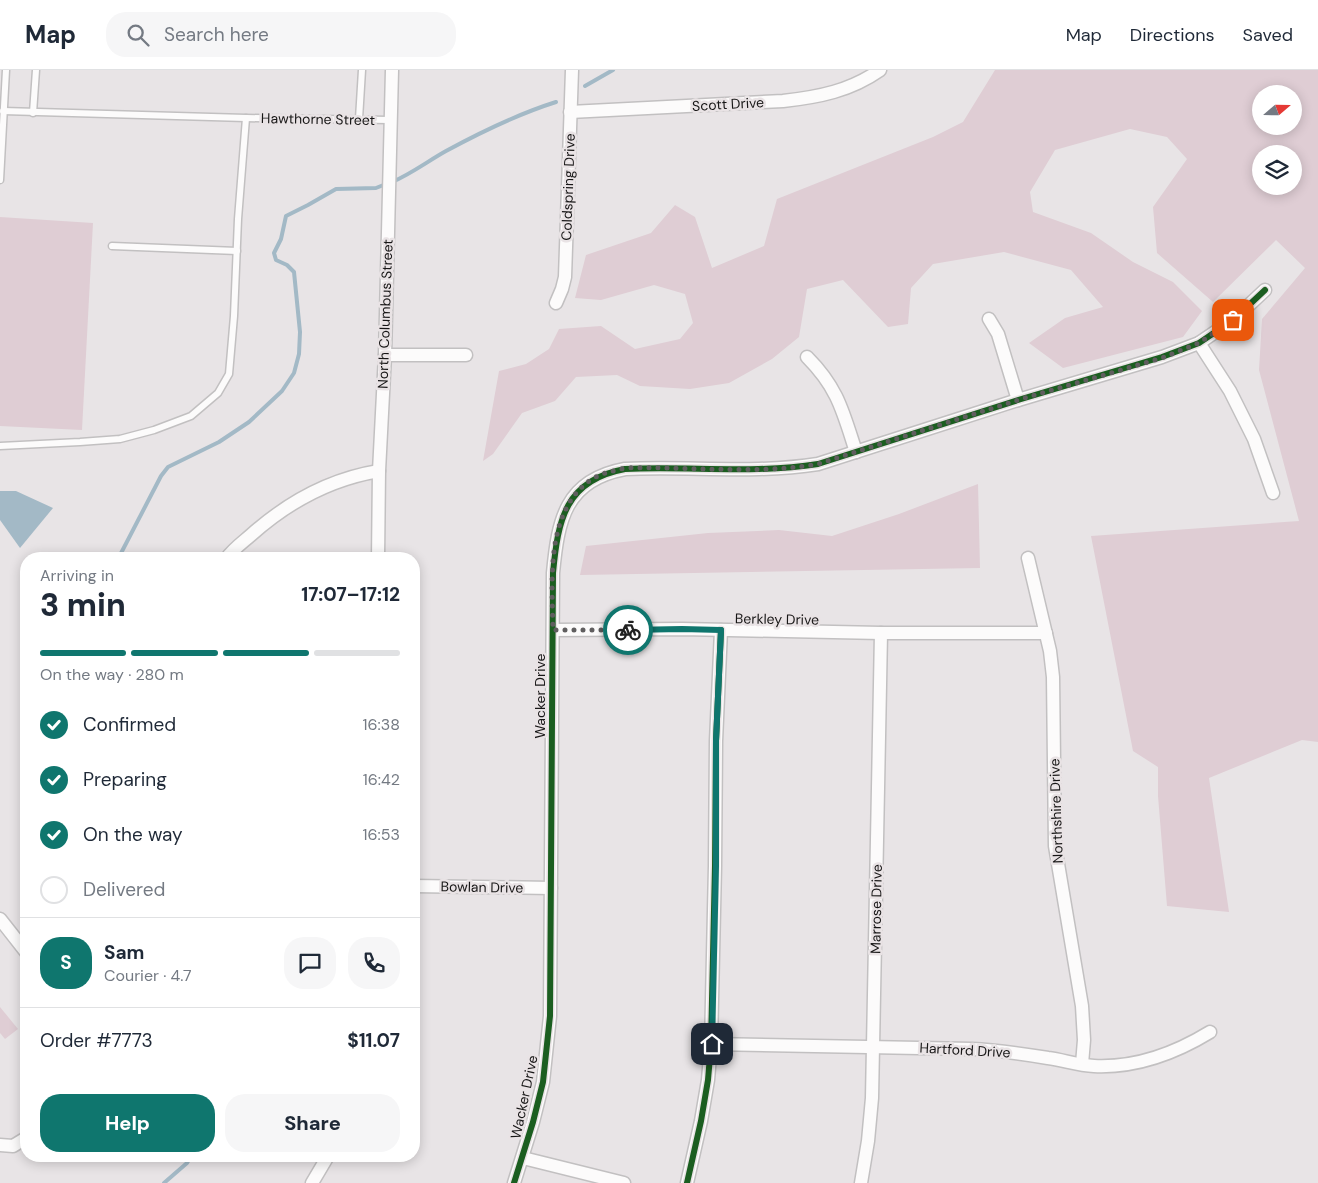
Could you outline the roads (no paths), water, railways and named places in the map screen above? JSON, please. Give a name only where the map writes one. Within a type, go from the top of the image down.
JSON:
[{"type":"street","name":"North Columbus Street","points":[[378,552],[392,70]]},
{"type":"street","name":"Coldspring Drive","points":[[556,303],[565,277],[572,70]]},
{"type":"street","name":"Scott Drive","points":[[570,112],[815,98],[849,88],[880,70]]},
{"type":"street","name":"Wacker Drive","points":[[514,1183],[523,1158],[543,1082],[547,1052],[550,1016],[553,581],[556,538],[568,505],[579,490],[592,479],[608,472],[625,468],[765,469],[818,464],[1018,400],[1162,358],[1199,343],[1233,320],[1265,290]]},
{"type":"street","points":[[989,319],[998,334],[1018,400]]},
{"type":"street","points":[[1199,343],[1230,391],[1254,439],[1273,493]]},
{"type":"street","points":[[385,355],[466,354]]},
{"type":"street","points":[[807,357],[826,377],[836,394],[856,452]]},
{"type":"street","points":[[233,552],[284,509],[314,491],[346,478],[379,471]]},
{"type":"street","name":"Northshire Drive","points":[[1028,558],[1046,633],[1053,677],[1055,846],[1082,1006],[1084,1040],[1082,1064]]},
{"type":"street","name":"Berkley Drive","points":[[553,630],[682,629],[881,633],[1046,633]]},
{"type":"street","points":[[686,1183],[701,1122],[712,1044],[716,866],[716,741],[721,630]]},
{"type":"street","name":"Marrose Drive","points":[[861,1183],[870,1124],[874,1046],[881,633]]},
{"type":"street","name":"Bowlan Drive","points":[[420,886],[551,888]]},
{"type":"street","points":[[0,919],[20,944]]},
{"type":"street","name":"Hartford Drive","points":[[712,1044],[994,1050],[1082,1064],[1110,1066],[1144,1061],[1178,1050],[1210,1032]]},
{"type":"street","points":[[0,1145],[13,1146],[20,1142]]},
{"type":"street","points":[[523,1158],[624,1183]]},
{"type":"street","points":[[312,1183],[324,1162]]},
{"type":"lane","points":[[0,180],[6,70]]},
{"type":"lane","points":[[33,113],[36,70]]},
{"type":"lane","points":[[360,119],[362,70]]},
{"type":"lane","name":"Hawthorne Street","points":[[3,111],[390,120]]},
{"type":"lane","points":[[0,446],[120,439],[154,430],[191,416],[218,393],[229,374],[246,118]]},
{"type":"lane","points":[[112,246],[237,251]]},
{"type":"water","points":[[0,491],[16,491],[53,508],[20,548],[0,520]]},
{"type":"waterway","points":[[585,86],[613,70]]},
{"type":"waterway","points":[[392,182],[486,130],[556,102]]},
{"type":"waterway","points":[[122,552],[161,476],[168,467],[219,442],[249,422],[282,391],[294,373],[299,354],[300,332],[294,272],[287,265],[276,260],[274,253],[281,239],[286,216],[336,189],[376,188],[386,184]]},
{"type":"waterway","points":[[164,1183],[188,1162]]}]
